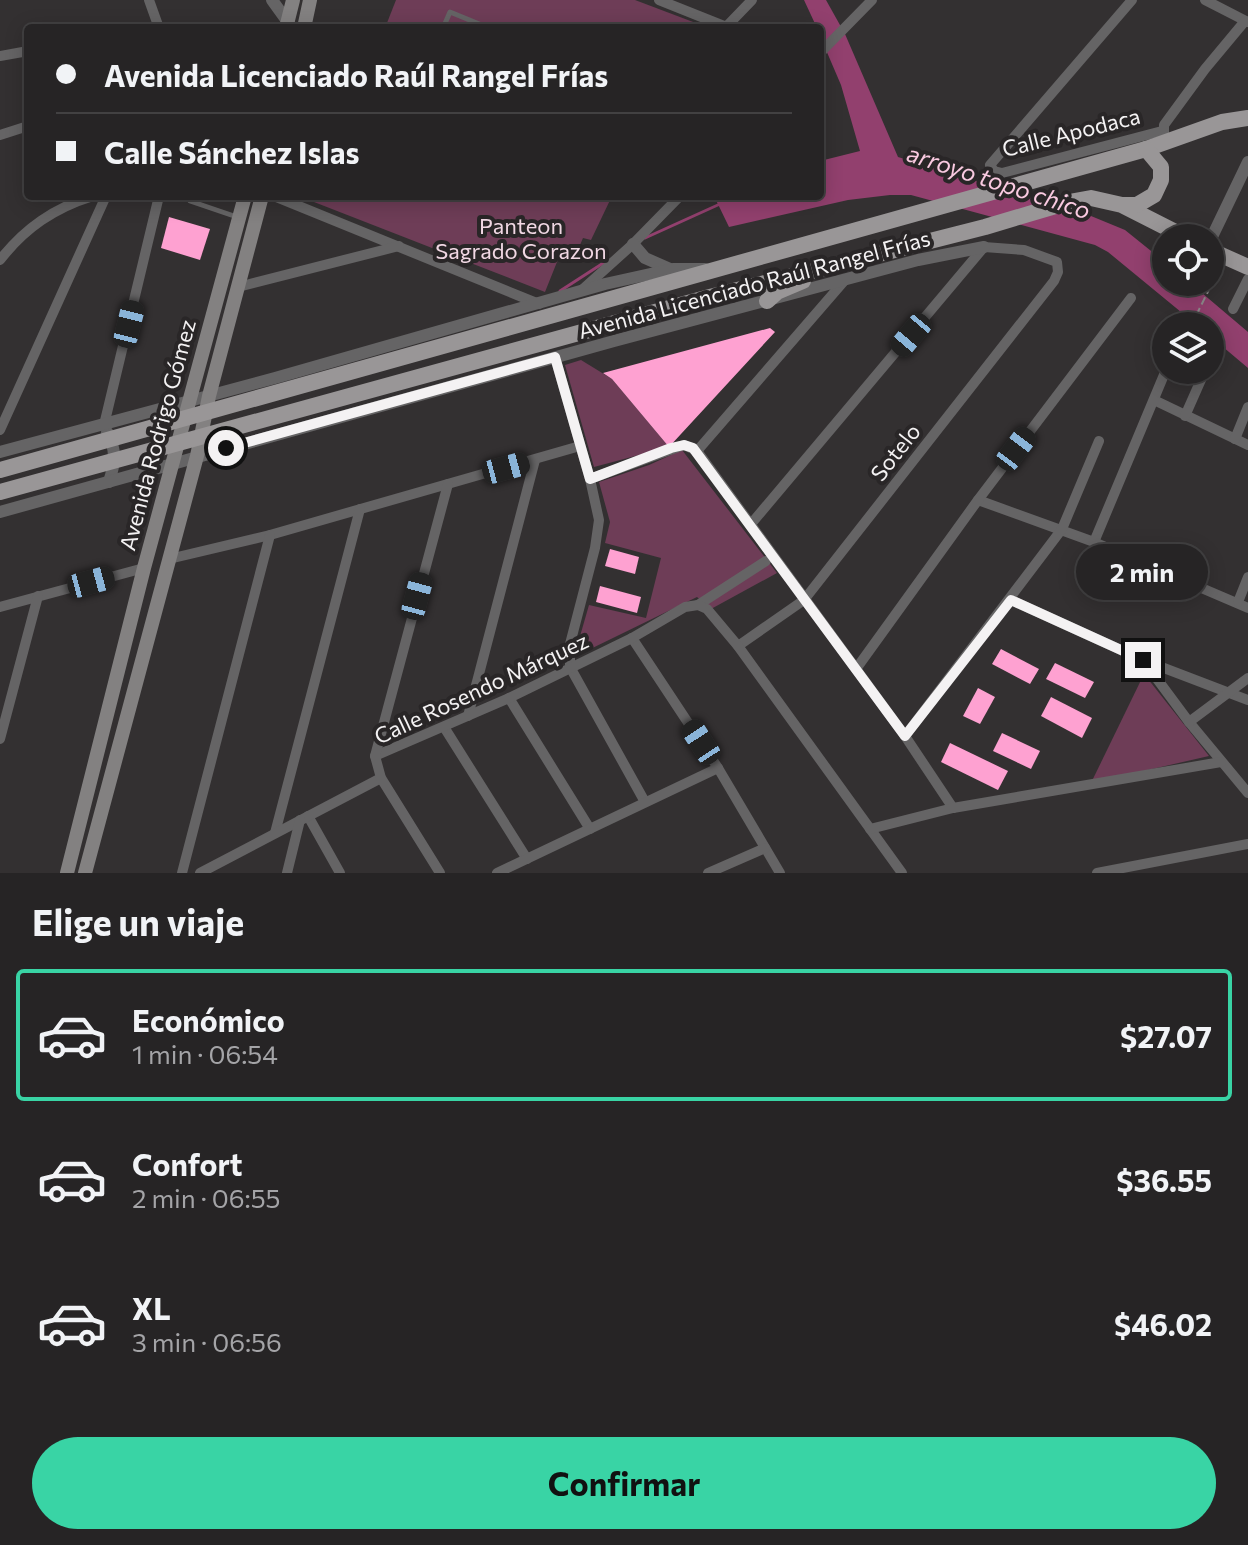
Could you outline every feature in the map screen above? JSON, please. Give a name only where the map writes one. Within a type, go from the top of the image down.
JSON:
[{"type":"main road","points":[[289,24],[293,0]]},
{"type":"main road","points":[[305,24],[310,0]]},
{"type":"main road","name":"Calle Apodaca","points":[[0,470],[580,301],[1146,149],[1165,136],[1248,118]]},
{"type":"main road","points":[[0,492],[285,412],[985,227],[1069,202],[1091,198],[1137,205],[1148,199],[1159,185],[1161,167],[1146,149]]},
{"type":"main road","name":"Avenida Rodrigo Gómez","points":[[67,873],[144,568],[244,200]]},
{"type":"main road","name":"Avenida Rodrigo Gómez","points":[[85,873],[197,456],[209,396],[261,200]]},
{"type":"main road","points":[[1122,205],[1159,224]]},
{"type":"main road","points":[[1224,257],[1248,267]]},
{"type":"main road","points":[[767,301],[777,292],[807,280],[824,268]]},
{"type":"street","points":[[149,0],[154,24]]},
{"type":"street","points":[[272,0],[288,24]]},
{"type":"street","points":[[659,0],[720,24]]},
{"type":"street","points":[[731,24],[752,0]]},
{"type":"street","points":[[824,49],[872,0]]},
{"type":"street","name":"Calle Apodaca","points":[[1132,0],[992,160],[991,169],[1002,173],[1165,136]]},
{"type":"street","points":[[1165,136],[1164,125],[1205,69],[1247,22],[1205,0]]},
{"type":"street","points":[[0,56],[24,52]]},
{"type":"street","points":[[0,135],[24,127]]},
{"type":"street","points":[[1218,224],[1248,162]]},
{"type":"street","points":[[0,260],[24,233],[45,217],[82,200]]},
{"type":"street","points":[[0,430],[104,200]]},
{"type":"street","points":[[109,482],[115,449],[104,425],[158,200]]},
{"type":"street","points":[[284,200],[540,304]]},
{"type":"street","points":[[580,301],[676,200]]},
{"type":"street","points":[[633,244],[645,258],[673,269]]},
{"type":"street","points":[[238,287],[399,246]]},
{"type":"street","points":[[751,524],[984,247]]},
{"type":"street","name":"Avenida Licenciado Raúl Rangel Frías","points":[[0,512],[555,357],[918,260],[984,247],[1007,247],[1057,262]]},
{"type":"street","name":"Sotelo","points":[[738,646],[804,600],[1054,281],[1058,272],[1057,262]]},
{"type":"street","name":"Avenida Licenciado Raúl Rangel Frías","points":[[0,452],[540,304],[580,301],[673,269],[708,269]]},
{"type":"street","points":[[1233,309],[1248,279]]},
{"type":"street","points":[[695,450],[845,280]]},
{"type":"street","points":[[856,669],[978,500],[1131,298]]},
{"type":"street","points":[[555,357],[599,520],[570,644],[570,667],[645,802]]},
{"type":"street","points":[[275,378],[269,385],[266,404],[273,423],[284,433]]},
{"type":"street","points":[[1094,542],[1160,384]]},
{"type":"street","points":[[1185,416],[1199,384]]},
{"type":"street","points":[[1154,400],[1248,445]]},
{"type":"street","points":[[1235,439],[1248,407]]},
{"type":"street","points":[[905,736],[1062,529],[1099,441]]},
{"type":"street","points":[[590,479],[671,448],[684,445],[695,450],[905,736],[953,808]]},
{"type":"street","points":[[169,559],[270,535],[580,446]]},
{"type":"street","points":[[468,716],[535,460]]},
{"type":"street","points":[[375,756],[448,484]]},
{"type":"street","points":[[978,500],[1062,529],[1243,605],[1248,577]]},
{"type":"street","points":[[275,833],[360,509]]},
{"type":"street","points":[[182,873],[270,535]]},
{"type":"street","name":"Calle Rosendo Márquez","points":[[200,873],[381,778],[375,756],[509,698],[632,638],[685,607],[702,607],[766,561]]},
{"type":"street","points":[[0,607],[144,568]]},
{"type":"street","points":[[0,739],[38,596]]},
{"type":"street","points":[[1011,600],[1143,660],[1248,700]]},
{"type":"street","points":[[702,607],[738,646],[902,873]]},
{"type":"street","points":[[632,638],[718,768],[780,873]]},
{"type":"street","points":[[1143,660],[1248,793]]},
{"type":"street","points":[[1189,722],[1248,678]]},
{"type":"street","points":[[0,686],[15,682]]},
{"type":"street","points":[[509,698],[590,829]]},
{"type":"street","points":[[444,727],[527,859]]},
{"type":"street","points":[[870,829],[953,808],[1221,762]]},
{"type":"street","points":[[497,873],[718,768]]},
{"type":"street","points":[[381,778],[440,873]]},
{"type":"street","points":[[287,873],[304,818]]},
{"type":"street","points":[[304,818],[340,873]]},
{"type":"street","points":[[1097,873],[1149,868],[1248,844]]},
{"type":"street","points":[[708,873],[765,848]]},
{"type":"lane","points":[[445,24],[450,12],[479,24]]},
{"type":"lane","points":[[190,200],[239,218]]},
{"type":"green space","points":[[396,0],[635,0],[698,24],[387,24]]},
{"type":"green space","name":"Panteon Sagrado Corazon","points":[[610,200],[591,240],[583,238],[577,252],[563,247],[545,292],[314,202]]},
{"type":"green space","points":[[581,360],[612,379],[669,447],[594,467],[565,365]]},
{"type":"green space","points":[[682,450],[777,573],[711,609],[697,597],[574,657],[589,605],[646,618],[661,558],[605,543],[610,522],[599,482]]},
{"type":"green space","points":[[1144,674],[1209,756],[1091,783]]},
{"type":"shaded area","points":[[804,0],[826,0],[845,34],[898,157],[1091,216],[1125,230],[1152,252],[1152,288],[1095,245],[911,195],[848,200],[729,227],[716,200],[824,200],[824,160],[860,151],[841,85],[824,45],[824,24],[815,24]]},
{"type":"shaded area","points":[[1162,296],[1206,296],[1248,332],[1248,368],[1224,348],[1224,312],[1181,312]]},
{"type":"building","points":[[169,217],[210,229],[200,260],[161,248]]},
{"type":"building","points":[[770,328],[775,332],[669,447],[612,379],[603,373]]},
{"type":"building","points":[[610,549],[639,557],[635,574],[605,566]]},
{"type":"building","points":[[600,586],[641,597],[637,613],[596,602]]},
{"type":"building","points":[[1001,649],[1039,669],[1030,684],[992,664]]},
{"type":"building","points":[[1055,663],[1094,682],[1085,698],[1046,679]]},
{"type":"building","points":[[978,688],[995,697],[980,724],[963,716]]},
{"type":"building","points":[[1051,697],[1092,718],[1082,738],[1041,716]]},
{"type":"building","points":[[1002,733],[1040,751],[1031,769],[993,751]]},
{"type":"building","points":[[950,743],[1008,771],[998,790],[941,762]]},
{"type":"waterway","points":[[645,238],[720,204]]},
{"type":"waterway","points":[[560,291],[608,260]]},
{"type":"route","points":[[226,448],[555,357],[590,479],[671,448],[684,445],[697,451],[905,736],[1011,600],[1143,660]]},
{"type":"water label","name":"arroyo topo chico","points":[[999,181]]}]
